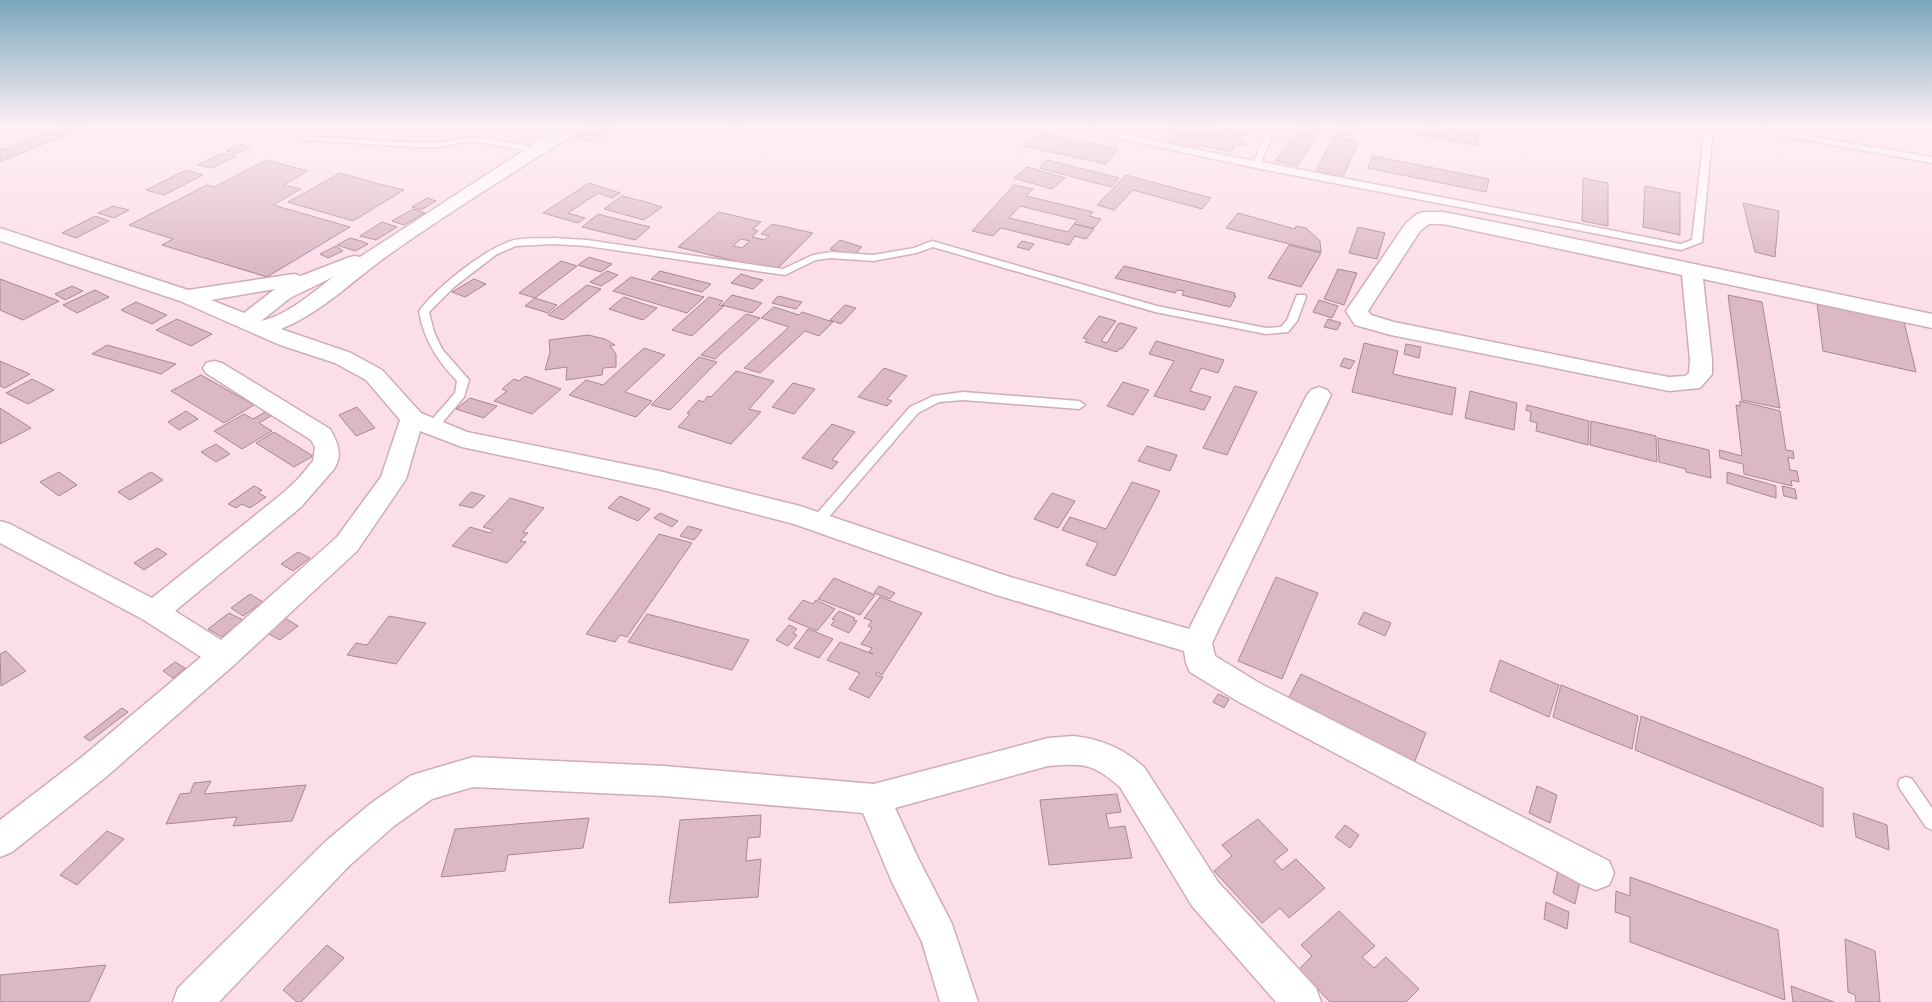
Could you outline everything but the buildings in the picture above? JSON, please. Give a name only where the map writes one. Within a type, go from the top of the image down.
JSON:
[{"type":"street","points":[[254,326],[289,318],[326,282],[380,252],[500,174]]},
{"type":"street","points":[[1692,269],[1701,360],[1700,374],[1692,384],[1669,384],[1636,378],[1390,328],[1363,320],[1357,311],[1413,227],[1424,218],[1443,218],[1692,269],[1932,321]]},
{"type":"street","points":[[0,234],[187,297],[288,340],[342,358],[374,375],[422,423],[462,440],[659,480],[817,522],[1003,586],[1198,643]]},
{"type":"street","points":[[187,297],[326,282]]},
{"type":"street","points":[[288,340],[326,282]]},
{"type":"street","points":[[154,612],[292,500],[325,462],[327,447],[321,435],[214,368]]},
{"type":"street","points":[[1319,395],[1278,484],[1255,526],[1198,643],[1201,663],[1250,693],[1596,873]]},
{"type":"street","points":[[0,842],[94,767],[223,656],[347,544],[393,479],[422,423]]},
{"type":"street","points":[[0,531],[154,612],[223,656]]},
{"type":"street","points":[[192,1002],[337,854],[382,815],[422,787],[473,772],[664,781],[874,799],[1048,752],[1074,750],[1101,756],[1116,763],[1132,777],[1148,807],[1205,894],[1302,1002]]},
{"type":"street","points":[[874,799],[905,870],[938,937],[959,1002]]},
{"type":"lane","points":[[1301,174],[1681,248],[1697,242],[1704,174]]},
{"type":"lane","points":[[422,423],[460,394],[464,380],[445,362],[427,333],[424,311],[450,285],[494,252],[514,243],[554,241],[587,243],[776,272],[785,272],[813,258],[831,255],[873,258],[916,250],[932,244],[1155,309],[1266,331],[1284,330],[1292,322],[1301,297]]},
{"type":"lane","points":[[817,522],[914,410],[937,399],[963,396],[1079,405]]},
{"type":"lane","points":[[1906,784],[1932,822]]}]
